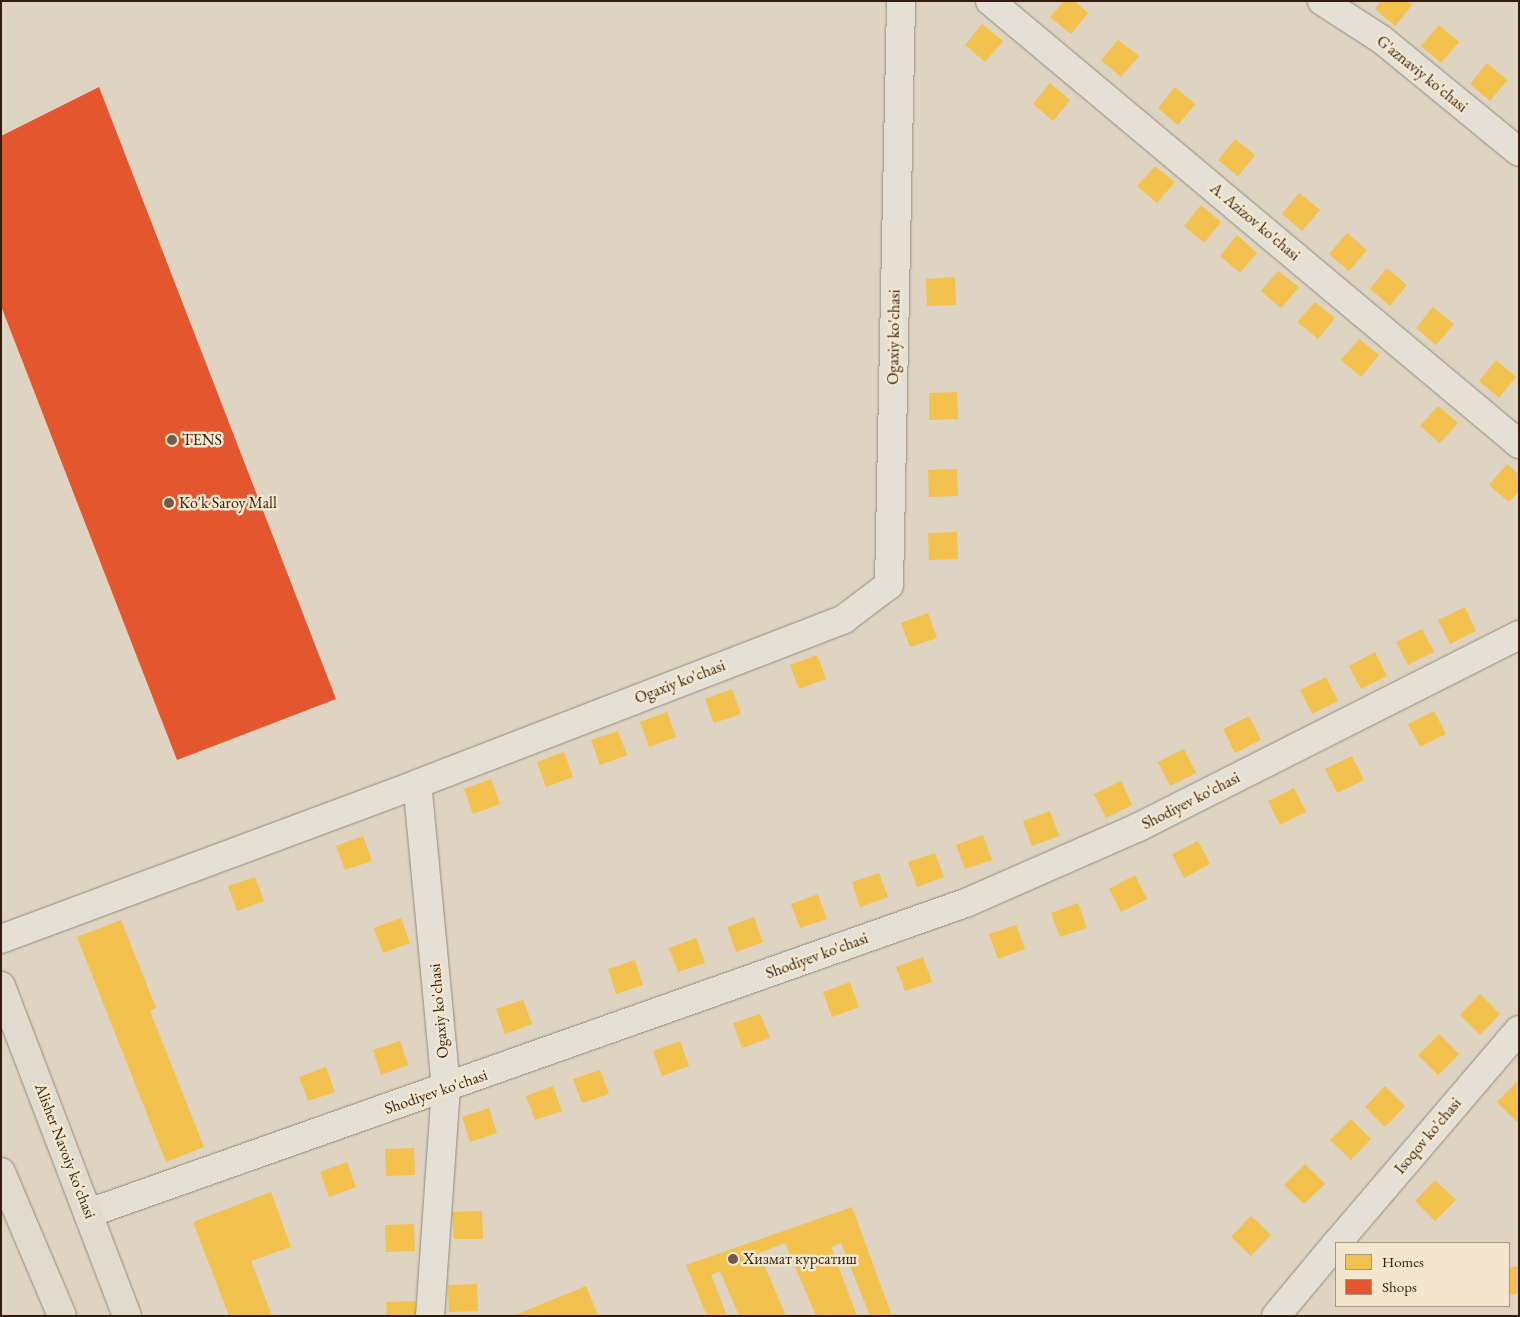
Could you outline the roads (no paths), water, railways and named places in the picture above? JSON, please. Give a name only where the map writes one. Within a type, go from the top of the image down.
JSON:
[{"type":"main road","name":"Alisher Navoiy ko'chasi","points":[[1,986],[89,1212],[127,1316]]},
{"type":"main road","points":[[1,1172],[62,1316]]},
{"type":"street","name":"Ogaxiy ko'chasi","points":[[430,1316],[446,1088],[417,784],[844,619],[888,585],[901,1]]},
{"type":"street","name":"A. Azizov ko'chasi","points":[[990,1],[1519,444]]},
{"type":"street","name":"G'aznaviy ko'chasi","points":[[1322,1],[1381,39],[1519,152]]},
{"type":"street","name":"Shodiyev ko'chasi","points":[[89,1212],[446,1088],[968,902],[1139,827],[1519,636]]},
{"type":"street","points":[[1,939],[417,784]]},
{"type":"street","name":"Isoqov ko'chasi","points":[[1339,1242],[1519,1030]]},
{"type":"street","name":"Isoqov ko'chasi","points":[[1276,1316],[1335,1246]]},
{"type":"place","name":"TENS","points":[[172,440]]},
{"type":"place","name":"Ko'k Saroy Mall","points":[[169,503]]},
{"type":"place","name":"Хизмат курсатиш","points":[[733,1259]]}]
